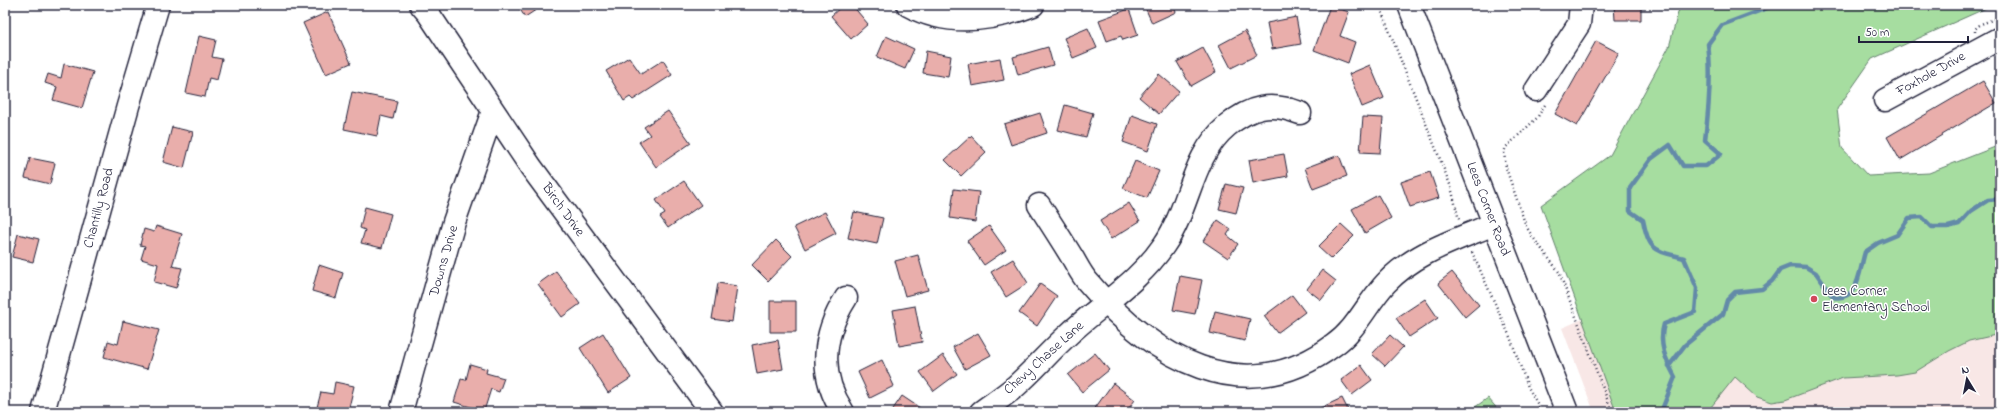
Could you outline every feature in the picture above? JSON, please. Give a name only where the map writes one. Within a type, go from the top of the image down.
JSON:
[{"type":"street","name":"Chantilly Road","points":[[43,412],[128,106],[158,5]]},
{"type":"street","name":"Birch Drive","points":[[420,5],[428,13],[531,167],[712,412]]},
{"type":"street","points":[[908,5],[925,13],[947,18],[969,20],[992,18],[1033,5]]},
{"type":"street","name":"Lees Corner Road","points":[[1409,5],[1567,412]]},
{"type":"street","points":[[1536,90],[1579,24],[1581,5]]},
{"type":"street","name":"Foxhole Drive","points":[[1884,100],[2000,38]]},
{"type":"street","name":"Chevy Chase Lane","points":[[981,412],[1017,385],[1070,333],[1136,279],[1165,244],[1177,224],[1206,150],[1226,127],[1245,113],[1258,108],[1271,106],[1285,107],[1300,112]]},
{"type":"street","name":"Downs Drive","points":[[400,412],[454,222],[493,111]]},
{"type":"street","points":[[1039,205],[1086,280],[1107,304],[1148,339],[1182,361],[1223,373],[1252,375],[1266,374],[1296,367],[1323,353],[1348,333],[1376,295],[1395,274],[1419,256],[1494,224]]},
{"type":"street","points":[[843,412],[833,392],[829,377],[826,345],[828,332],[836,313],[846,298]]},
{"type":"path","points":[[1379,5],[1450,187],[1465,236],[1510,337],[1528,387],[1542,412]]},
{"type":"path","points":[[1536,90],[1546,106],[1537,118],[1506,147],[1504,152],[1506,168],[1532,236],[1552,261],[1562,278],[1612,412]]},
{"type":"shaded area","name":"Lees Corner Elementary School","points":[[1854,202],[2000,232],[2000,412],[1594,412],[1562,328]]},
{"type":"green space","points":[[1680,5],[1993,5],[1872,59],[1837,109],[1842,148],[1868,176],[1929,173],[2000,145],[2000,334],[1969,341],[1949,351],[1915,372],[1897,375],[1843,378],[1785,400],[1772,402],[1757,397],[1735,377],[1707,412],[1616,412],[1541,205],[1610,155],[1669,47]]},
{"type":"green space","points":[[1488,398],[1500,412],[1468,412]]},
{"type":"building","points":[[517,5],[541,5],[542,6],[525,17]]},
{"type":"building","points":[[843,5],[852,5],[868,24],[851,39],[831,16]]},
{"type":"building","points":[[1144,5],[1173,5],[1176,12],[1152,23]]},
{"type":"building","points":[[1614,5],[1641,5],[1641,20],[1615,20]]},
{"type":"building","points":[[1330,6],[1349,12],[1340,36],[1355,42],[1348,63],[1314,50]]},
{"type":"building","points":[[1129,9],[1138,35],[1123,40],[1121,36],[1107,41],[1099,20]]},
{"type":"building","points":[[328,12],[351,63],[326,74],[303,23]]},
{"type":"building","points":[[1296,17],[1301,44],[1272,49],[1267,23]]},
{"type":"building","points":[[1088,28],[1097,48],[1073,58],[1064,38]]},
{"type":"building","points":[[1245,31],[1257,55],[1231,68],[1219,45]]},
{"type":"building","points":[[199,36],[216,40],[212,57],[222,59],[217,80],[209,78],[205,97],[186,93]]},
{"type":"building","points":[[886,36],[914,49],[905,69],[877,57]]},
{"type":"building","points":[[1596,41],[1619,53],[1577,126],[1555,114]]},
{"type":"building","points":[[1048,47],[1053,65],[1018,75],[1013,57]]},
{"type":"building","points":[[1203,48],[1216,72],[1191,86],[1177,62]]},
{"type":"building","points":[[926,51],[951,56],[948,77],[923,73]]},
{"type":"building","points":[[629,57],[641,74],[663,60],[672,75],[633,100],[630,97],[624,101],[606,71]]},
{"type":"building","points":[[1000,58],[1004,80],[972,86],[968,64]]},
{"type":"building","points":[[64,64],[93,72],[82,108],[53,100],[57,87],[45,83],[48,74],[61,78]]},
{"type":"building","points":[[1370,65],[1384,98],[1362,107],[1349,74]]},
{"type":"building","points":[[1159,74],[1179,91],[1159,114],[1139,97]]},
{"type":"building","points":[[1983,81],[1996,103],[1900,160],[1887,137]]},
{"type":"building","points":[[352,92],[397,101],[393,119],[381,116],[377,136],[344,129]]},
{"type":"building","points":[[1065,105],[1093,113],[1086,137],[1058,130]]},
{"type":"building","points":[[668,111],[691,143],[656,167],[639,142],[650,135],[644,127]]},
{"type":"building","points":[[1040,113],[1047,133],[1011,145],[1004,124]]},
{"type":"building","points":[[1132,115],[1157,124],[1148,151],[1123,142]]},
{"type":"building","points":[[1363,117],[1383,118],[1380,153],[1360,152]]},
{"type":"building","points":[[172,127],[193,132],[184,168],[163,162]]},
{"type":"building","points":[[971,136],[986,152],[961,176],[945,160]]},
{"type":"building","points":[[1284,154],[1288,176],[1253,183],[1249,160]]},
{"type":"building","points":[[1339,155],[1347,176],[1313,189],[1305,168]]},
{"type":"building","points":[[30,158],[55,163],[50,184],[25,178]]},
{"type":"building","points":[[1135,161],[1159,171],[1147,198],[1123,188]]},
{"type":"building","points":[[1430,172],[1439,198],[1410,207],[1401,182]]},
{"type":"building","points":[[684,181],[701,205],[668,228],[660,217],[665,214],[656,200]]},
{"type":"building","points":[[1226,184],[1243,188],[1236,213],[1219,209]]},
{"type":"building","points":[[954,189],[979,192],[975,222],[950,218]]},
{"type":"building","points":[[1378,195],[1391,218],[1365,233],[1352,209]]},
{"type":"building","points":[[1129,203],[1140,221],[1111,239],[1100,221]]},
{"type":"building","points":[[365,207],[391,214],[382,248],[361,243],[365,230],[360,228]]},
{"type":"building","points":[[825,212],[836,233],[805,249],[794,227]]},
{"type":"building","points":[[854,212],[883,218],[877,244],[848,238]]},
{"type":"building","points":[[1218,220],[1231,229],[1227,235],[1238,244],[1228,258],[1203,241]]},
{"type":"building","points":[[1341,224],[1354,236],[1331,259],[1318,247]]},
{"type":"building","points":[[156,226],[182,234],[172,266],[182,268],[176,288],[154,282],[158,264],[141,259],[145,246],[140,245],[144,229],[154,232]]},
{"type":"building","points":[[989,226],[1006,250],[984,265],[967,241]]},
{"type":"building","points":[[18,234],[39,239],[33,262],[12,257]]},
{"type":"building","points":[[776,240],[792,256],[768,281],[752,265]]},
{"type":"building","points":[[918,255],[928,290],[905,296],[895,261]]},
{"type":"building","points":[[1013,259],[1028,283],[1006,297],[991,272]]},
{"type":"building","points":[[319,265],[343,273],[336,298],[312,291]]},
{"type":"building","points":[[1322,270],[1336,281],[1321,300],[1307,289]]},
{"type":"building","points":[[556,271],[580,304],[562,317],[538,284]]},
{"type":"building","points":[[1452,272],[1479,305],[1465,317],[1438,283]]},
{"type":"building","points":[[1180,276],[1202,280],[1195,314],[1173,310]]},
{"type":"building","points":[[718,283],[737,286],[732,322],[712,319]]},
{"type":"building","points":[[1040,284],[1057,296],[1037,326],[1019,313]]},
{"type":"building","points":[[1292,295],[1305,312],[1277,333],[1264,316]]},
{"type":"building","points":[[1425,299],[1438,318],[1409,337],[1396,318]]},
{"type":"building","points":[[770,301],[796,301],[796,332],[770,332]]},
{"type":"building","points":[[915,306],[922,342],[899,346],[893,310]]},
{"type":"building","points":[[1215,311],[1250,319],[1245,341],[1210,333]]},
{"type":"building","points":[[123,321],[159,330],[147,369],[104,357],[108,341],[118,344]]},
{"type":"building","points":[[603,333],[631,378],[608,393],[580,348]]},
{"type":"building","points":[[978,333],[991,355],[965,369],[953,347]]},
{"type":"building","points":[[1390,335],[1403,347],[1385,366],[1372,354]]},
{"type":"building","points":[[778,340],[783,369],[757,374],[752,345]]},
{"type":"building","points":[[5,346],[8,347],[5,362]]},
{"type":"building","points":[[1095,353],[1109,370],[1082,392],[1068,375]]},
{"type":"building","points":[[943,355],[957,374],[934,391],[920,372]]},
{"type":"building","points":[[882,360],[894,386],[870,398],[858,372]]},
{"type":"building","points":[[470,364],[487,369],[486,373],[504,378],[499,392],[491,389],[484,411],[454,402],[461,379],[466,380]]},
{"type":"building","points":[[1361,365],[1372,380],[1352,395],[1341,380]]},
{"type":"building","points":[[335,382],[354,386],[348,412],[316,411],[321,392],[333,394]]},
{"type":"building","points":[[1113,383],[1135,400],[1126,412],[1094,412],[1093,411]]},
{"type":"building","points":[[902,396],[926,412],[891,412]]},
{"type":"building","points":[[1342,398],[1349,412],[1319,412],[1318,409]]},
{"type":"building","points":[[1147,407],[1155,412],[1144,412]]},
{"type":"waterway","points":[[1661,412],[1675,377],[1662,345],[1662,331],[1664,324],[1695,312],[1697,288],[1684,258],[1660,251],[1651,244],[1645,230],[1643,220],[1630,211],[1630,188],[1651,159],[1670,145],[1683,166],[1706,166],[1721,154],[1705,140],[1710,92],[1708,44],[1722,25],[1775,5]]},
{"type":"waterway","points":[[1669,366],[1685,345],[1723,314],[1727,300],[1735,292],[1762,289],[1772,281],[1780,270],[1790,266],[1806,267],[1816,273],[1833,297],[1848,295],[1856,284],[1865,252],[1878,243],[1897,235],[1909,218],[1922,217],[1932,227],[1948,227],[1959,224],[1971,211],[1988,200],[2000,199]]},
{"type":"place","name":"Lees Corner Elementary School","points":[[1814,299]]}]
